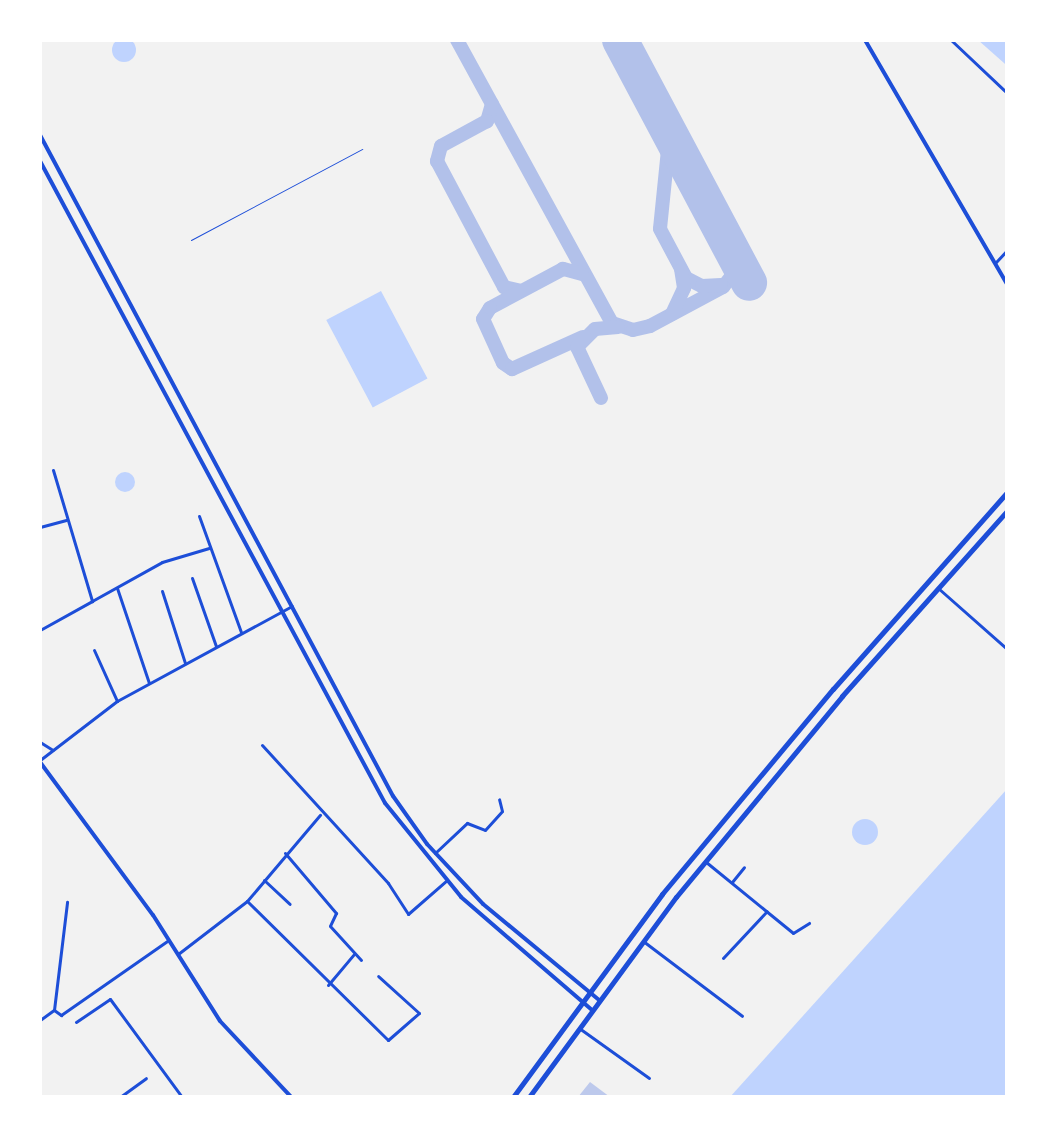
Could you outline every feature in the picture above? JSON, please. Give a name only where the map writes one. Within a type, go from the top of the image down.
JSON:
[{"type":"highway","points":[[513,1097],[662,894],[833,689],[1007,492]]},
{"type":"highway","points":[[529,1097],[643,941],[706,862],[1007,511]]},
{"type":"street","points":[[865,40],[1007,284]]},
{"type":"street","points":[[951,40],[1007,93]]},
{"type":"street","points":[[40,137],[393,796],[435,853],[483,904],[599,1000]]},
{"type":"street","points":[[40,161],[351,743],[397,821],[446,881],[592,1010]]},
{"type":"street","points":[[995,264],[1007,250]]},
{"type":"street","points":[[53,470],[92,601]]},
{"type":"street","points":[[199,516],[241,632]]},
{"type":"street","points":[[40,527],[66,520]]},
{"type":"street","points":[[40,619],[40,630],[162,562],[209,548]]},
{"type":"street","points":[[192,578],[216,646]]},
{"type":"street","points":[[117,587],[149,683]]},
{"type":"street","points":[[938,588],[1007,649]]},
{"type":"street","points":[[162,591],[185,663]]},
{"type":"street","points":[[291,1097],[220,1021],[169,940],[40,761],[117,701],[292,606]]},
{"type":"street","points":[[94,650],[117,701]]},
{"type":"street","points":[[351,743],[360,737]]},
{"type":"street","points":[[40,742],[53,750]]},
{"type":"street","points":[[262,745],[321,814],[359,849],[408,914],[446,881]]},
{"type":"street","points":[[435,853],[467,823],[485,830],[502,811],[499,799]]},
{"type":"street","points":[[178,954],[247,901],[321,814]]},
{"type":"street","points":[[285,853],[336,913],[330,926],[361,960]]},
{"type":"street","points":[[706,862],[795,934],[809,923]]},
{"type":"street","points":[[732,882],[744,867]]},
{"type":"street","points":[[264,880],[290,904]]},
{"type":"street","points":[[247,901],[328,985],[388,1040],[419,1013],[378,976]]},
{"type":"street","points":[[40,1020],[54,1010],[67,902]]},
{"type":"street","points":[[723,958],[767,911]]},
{"type":"street","points":[[54,1010],[61,1015],[137,967],[169,940]]},
{"type":"street","points":[[643,941],[742,1016]]},
{"type":"street","points":[[328,985],[355,953]]},
{"type":"street","points":[[76,1022],[110,999],[182,1097]]},
{"type":"street","points":[[579,1028],[649,1078]]},
{"type":"street","points":[[120,1097],[146,1078]]},
{"type":"lane","points":[[191,240],[362,149]]},
{"type":"water","points":[[124,38],[132,42],[136,50],[132,58],[124,62],[116,58],[112,50],[116,42]]},
{"type":"water","points":[[978,40],[1007,40],[1007,66],[1004,63]]},
{"type":"water","points":[[381,291],[427,378],[373,408],[326,320]]},
{"type":"water","points":[[125,472],[132,475],[135,482],[132,489],[125,492],[118,489],[115,482],[118,475]]},
{"type":"water","points":[[1007,789],[1007,1097],[730,1097]]},
{"type":"water","points":[[865,819],[875,822],[878,832],[875,842],[865,845],[855,842],[852,832],[855,822]]},
{"type":"building","points":[[590,1082],[610,1097],[578,1097]]},
{"type":"taxiway","points":[[457,40],[612,323],[633,330],[650,326],[723,287],[740,265]]},
{"type":"taxiway","points":[[492,104],[487,121],[441,146],[437,161],[504,287],[521,291]]},
{"type":"taxiway","points":[[663,120],[669,140],[660,229],[686,278],[702,286],[721,285]]},
{"type":"taxiway","points":[[582,274],[563,269],[490,308],[483,319],[503,363],[512,369],[583,337]]},
{"type":"taxiway","points":[[672,314],[684,288],[681,270]]},
{"type":"taxiway","points":[[601,398],[577,347],[595,329],[618,327]]},
{"type":"runway","points":[[620,40],[749,283]]}]
